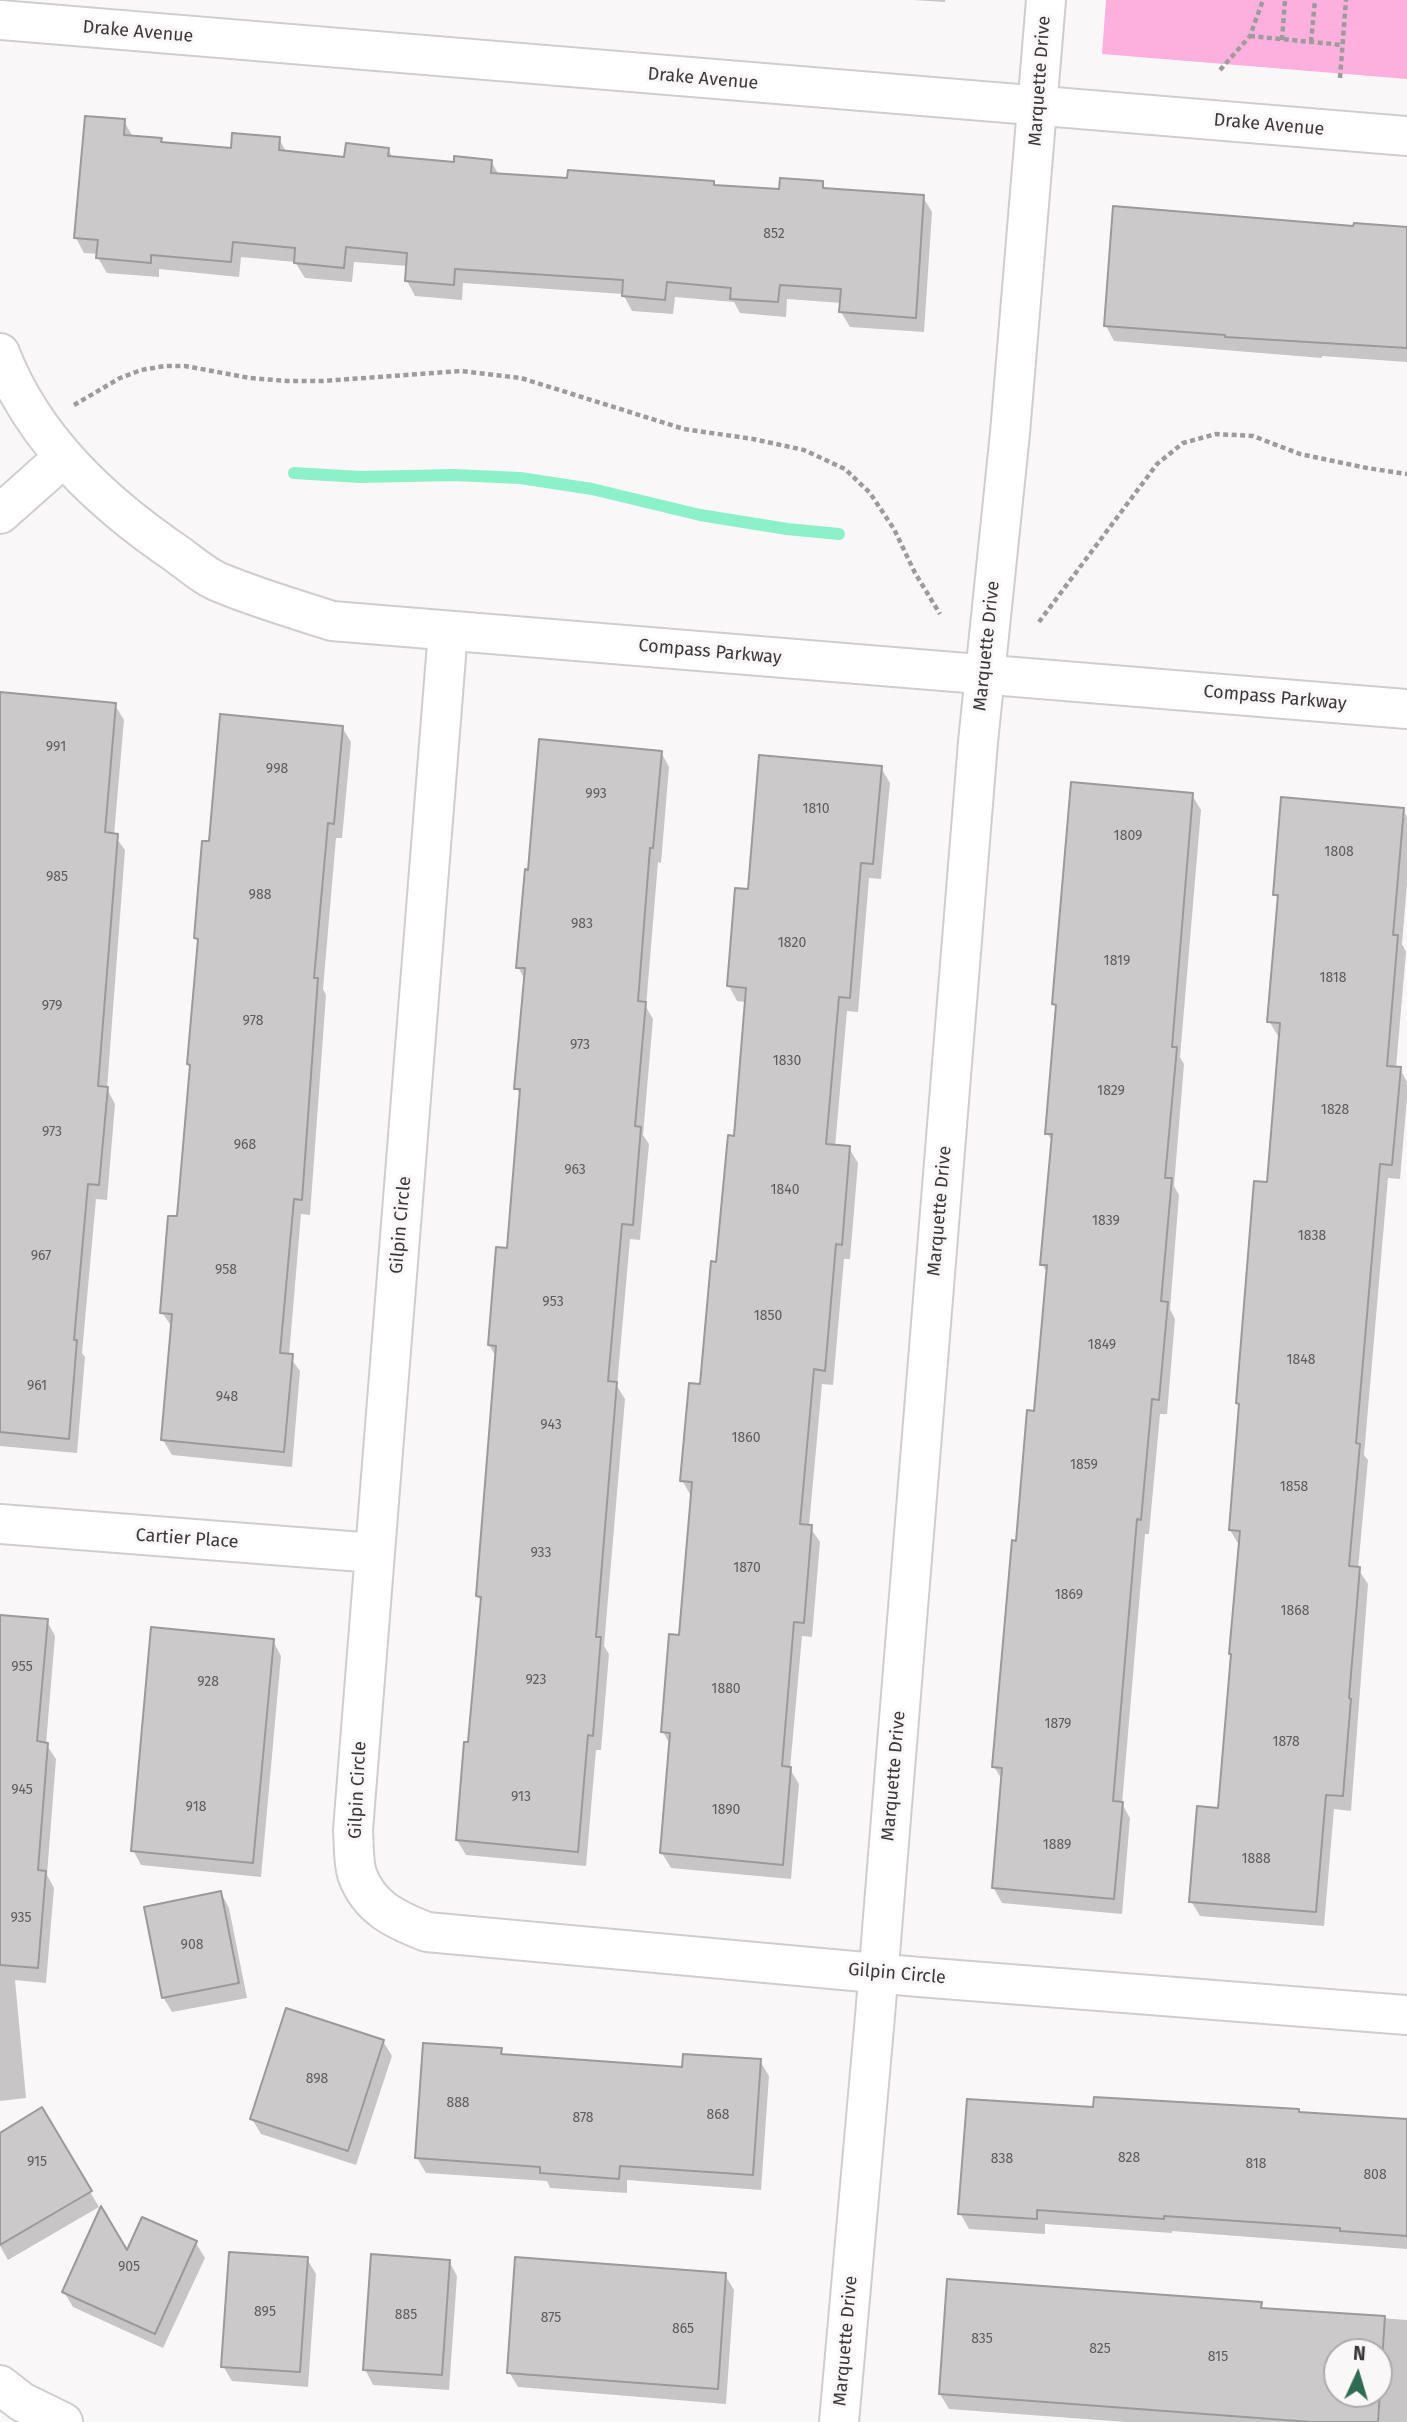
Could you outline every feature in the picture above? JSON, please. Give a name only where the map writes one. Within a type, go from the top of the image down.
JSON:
[{"type":"street","name":"Marquette Drive","points":[[839,2422],[879,1973],[984,674],[1010,433],[1046,0]]},
{"type":"street","name":"Drake Avenue","points":[[0,20],[1407,136]]},
{"type":"street","name":"Compass Parkway","points":[[0,353],[8,374],[41,430],[63,458],[135,526],[218,582],[332,621],[1407,709]]},
{"type":"street","points":[[0,514],[63,458]]},
{"type":"street","name":"Gilpin Circle","points":[[448,631],[353,1830],[357,1872],[370,1898],[396,1920],[427,1932],[879,1973],[1407,2015]]},
{"type":"street","name":"Cartier Place","points":[[0,1524],[375,1553]]},
{"type":"street","points":[[0,2385],[22,2402],[63,2422]]},
{"type":"path","points":[[1220,70],[1250,36],[1263,0]]},
{"type":"path","points":[[1282,40],[1285,0]]},
{"type":"path","points":[[1311,42],[1315,0]]},
{"type":"path","points":[[1340,78],[1346,0]]},
{"type":"path","points":[[1250,36],[1343,45]]},
{"type":"path","points":[[71,408],[120,379],[141,370],[165,366],[185,366],[250,378],[287,381],[461,371],[521,377],[684,429],[804,450],[845,470],[870,494],[894,529],[915,573],[940,614]]},
{"type":"path","points":[[1039,622],[1157,464],[1183,443],[1216,434],[1253,436],[1300,454],[1407,474]]},
{"type":"shaded area","points":[[1106,0],[1407,0],[1407,79],[1102,54]]},
{"type":"building","points":[[85,116],[125,119],[124,135],[162,138],[161,142],[231,148],[232,133],[280,137],[279,150],[344,157],[346,143],[389,148],[388,156],[454,162],[454,156],[492,160],[491,173],[567,178],[568,170],[714,181],[714,185],[779,189],[780,178],[823,181],[823,188],[924,195],[916,318],[839,312],[841,289],[780,285],[778,302],[730,299],[731,288],[667,282],[665,300],[622,296],[623,280],[455,269],[454,285],[405,281],[407,253],[346,247],[344,268],[294,263],[295,248],[233,242],[231,262],[151,255],[151,263],[96,258],[98,240],[74,238]]},
{"type":"building","points":[[1113,206],[1353,226],[1354,223],[1407,227],[1407,348],[1225,337],[1104,326]]},
{"type":"building","points":[[0,692],[116,703],[105,832],[118,834],[98,1086],[108,1087],[99,1185],[88,1184],[74,1340],[77,1340],[69,1439],[0,1432]]},
{"type":"building","points":[[220,714],[343,726],[334,824],[328,823],[314,978],[318,978],[302,1200],[294,1199],[280,1353],[293,1354],[284,1452],[161,1440],[172,1314],[160,1313],[168,1216],[177,1216],[190,1065],[187,1064],[198,939],[194,938],[202,841],[209,841]]},
{"type":"building","points":[[539,739],[662,751],[653,848],[650,848],[638,1001],[646,1002],[635,1126],[641,1127],[633,1225],[622,1224],[608,1381],[617,1382],[596,1637],[601,1637],[593,1736],[588,1735],[578,1852],[456,1840],[481,1597],[476,1596],[496,1346],[488,1345],[496,1247],[507,1248],[520,1089],[514,1089],[525,968],[516,968],[525,869],[528,870]]},
{"type":"building","points":[[759,755],[882,766],[873,864],[861,863],[850,998],[839,997],[826,1144],[850,1146],[842,1245],[836,1244],[825,1371],[814,1369],[800,1524],[812,1525],[804,1623],[794,1622],[782,1766],[791,1767],[783,1865],[660,1853],[670,1733],[661,1732],[669,1634],[679,1635],[692,1482],[680,1481],[689,1383],[700,1384],[711,1261],[716,1262],[728,1135],[734,1136],[746,988],[727,986],[735,888],[748,889]]},
{"type":"building","points":[[1071,782],[1193,793],[1172,1047],[1177,1047],[1165,1178],[1172,1178],[1161,1301],[1168,1302],[1159,1400],[1152,1399],[1141,1520],[1137,1519],[1113,1801],[1123,1802],[1114,1899],[992,1888],[1002,1768],[992,1767],[1012,1540],[1016,1541],[1027,1410],[1034,1411],[1047,1265],[1040,1265],[1052,1134],[1045,1134],[1056,1005],[1052,1004]]},
{"type":"building","points":[[1281,797],[1404,808],[1393,935],[1398,935],[1387,1066],[1401,1067],[1392,1165],[1380,1164],[1356,1443],[1360,1444],[1349,1566],[1360,1567],[1351,1699],[1343,1796],[1326,1795],[1316,1912],[1189,1902],[1197,1806],[1218,1808],[1231,1654],[1240,1531],[1229,1530],[1239,1404],[1236,1403],[1254,1181],[1267,1182],[1280,1023],[1267,1022],[1278,895],[1273,895]]},
{"type":"building","points":[[0,1615],[48,1619],[37,1741],[48,1743],[38,1870],[46,1871],[38,1968],[0,1965]]},
{"type":"building","points":[[151,1627],[274,1639],[253,1863],[131,1851]]},
{"type":"building","points":[[221,1891],[239,1983],[162,1998],[144,1907]]},
{"type":"building","points":[[286,2008],[384,2040],[348,2151],[250,2119]]},
{"type":"building","points":[[423,2043],[502,2048],[501,2054],[682,2067],[683,2054],[761,2059],[753,2175],[620,2166],[619,2179],[540,2173],[540,2167],[415,2158]]},
{"type":"building","points":[[1094,2097],[1299,2109],[1299,2112],[1407,2119],[1407,2236],[1340,2231],[1340,2228],[1164,2216],[1164,2219],[1037,2210],[1037,2219],[958,2214],[967,2099],[1093,2107]]},
{"type":"building","points":[[42,2107],[92,2191],[0,2245],[0,2133]]},
{"type":"building","points":[[101,2206],[127,2250],[142,2217],[197,2241],[155,2334],[62,2292]]},
{"type":"building","points":[[229,2252],[308,2257],[300,2372],[221,2367]]},
{"type":"building","points":[[371,2254],[450,2260],[442,2375],[363,2370]]},
{"type":"building","points":[[515,2257],[726,2273],[718,2389],[507,2373]]},
{"type":"building","points":[[947,2279],[1262,2302],[1261,2308],[1385,2316],[1384,2338],[1323,2338],[1323,2408],[1379,2408],[1378,2422],[1311,2422],[939,2394]]},
{"type":"waterway","points":[[294,473],[360,477],[454,475],[520,478],[592,489],[700,515],[839,534]]}]
